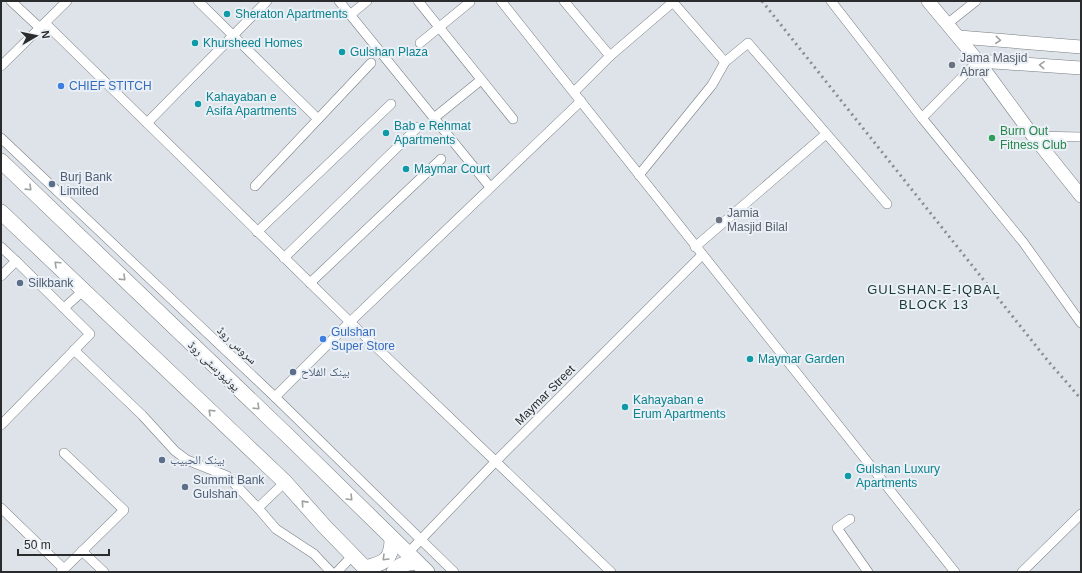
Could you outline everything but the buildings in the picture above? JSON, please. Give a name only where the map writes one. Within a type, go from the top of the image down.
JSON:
[{"type":"main road","points":[[928,1],[978,61],[1033,136],[1081,196]]},
{"type":"main road","points":[[959,37],[1081,47]]},
{"type":"main road","points":[[978,61],[1081,68]]},
{"type":"main road","name":"یونیورسٹی روڈ","points":[[1,161],[417,562]]},
{"type":"main road","points":[[1,212],[285,482],[325,527],[367,570],[387,558],[392,550],[392,538]]},
{"type":"main road","points":[[394,572],[405,563],[417,562]]},
{"type":"street","points":[[11,1],[42,26],[147,123],[350,322],[611,572]]},
{"type":"street","points":[[1,66],[67,1]]},
{"type":"street","points":[[198,1],[318,119]]},
{"type":"street","points":[[147,123],[267,1]]},
{"type":"street","points":[[339,1],[490,187]]},
{"type":"street","points":[[350,15],[367,1]]},
{"type":"street","points":[[418,1],[513,119]]},
{"type":"street","points":[[501,1],[955,572]]},
{"type":"street","points":[[564,1],[610,56]]},
{"type":"street","points":[[831,1],[922,118],[1023,242],[1081,324]]},
{"type":"street","points":[[947,24],[976,1]]},
{"type":"street","points":[[420,43],[470,2]]},
{"type":"street","points":[[574,92],[610,56],[672,2],[725,62]]},
{"type":"street","points":[[639,175],[712,85],[725,62],[748,42],[887,204]]},
{"type":"street","points":[[922,118],[978,61]]},
{"type":"street","points":[[255,186],[371,63]]},
{"type":"street","points":[[434,118],[481,80]]},
{"type":"street","points":[[275,396],[490,187],[581,102]]},
{"type":"street","points":[[257,232],[391,104]]},
{"type":"street","points":[[284,258],[418,127]]},
{"type":"street","points":[[696,247],[826,134]]},
{"type":"street","points":[[1033,136],[1081,137]]},
{"type":"street","name":"سروس روڈ","points":[[1,138],[275,396],[454,572]]},
{"type":"street","points":[[310,283],[441,159]]},
{"type":"street","points":[[1,247],[90,334],[1,425]]},
{"type":"street","name":"Maymar Street","points":[[417,562],[421,540],[496,461],[702,255]]},
{"type":"street","points":[[1,276],[16,262]]},
{"type":"street","points":[[64,308],[84,290]]},
{"type":"street","points":[[74,350],[142,416],[175,451],[187,460],[227,476],[276,529],[314,554],[331,572]]},
{"type":"street","points":[[290,438],[303,425]]},
{"type":"street","points":[[1,508],[62,571],[124,510],[64,453]]},
{"type":"street","points":[[258,508],[285,482]]},
{"type":"street","points":[[1022,572],[1081,514]]},
{"type":"street","points":[[850,519],[837,528],[868,572]]},
{"type":"street","points":[[82,552],[104,572]]},
{"type":"street","points":[[337,572],[353,555]]},
{"type":"railway","points":[[762,1],[1048,361],[1081,399]]},
{"type":"place","name":"Sheraton Apartments","points":[[227,14]]},
{"type":"place","name":"Khursheed Homes","points":[[195,43]]},
{"type":"place","name":"Gulshan Plaza","points":[[342,52]]},
{"type":"place","name":"Jama Masjid Abrar","points":[[952,65]]},
{"type":"place","name":"CHIEF STITCH","points":[[61,86]]},
{"type":"place","name":"Kahayaban e Asifa Apartments","points":[[198,104]]},
{"type":"place","name":"Bab e Rehmat Apartments","points":[[386,133]]},
{"type":"place","name":"Burn Out Fitness Club","points":[[992,138]]},
{"type":"place","name":"Maymar Court","points":[[406,169]]},
{"type":"place","name":"Burj Bank Limited","points":[[52,184]]},
{"type":"place","name":"Jamia Masjid Bilal","points":[[719,220]]},
{"type":"place","name":"Silkbank","points":[[20,283]]},
{"type":"place","name":"Gulshan Super Store","points":[[323,339]]},
{"type":"place","name":"Maymar Garden","points":[[750,359]]},
{"type":"place","name":"بینک الفلاح","points":[[293,372]]},
{"type":"place","name":"Kahayaban e Erum Apartments","points":[[625,407]]},
{"type":"place","name":"بينک الحبيب","points":[[162,460]]},
{"type":"place","name":"Gulshan Luxury Apartments","points":[[848,476]]},
{"type":"place","name":"Summit Bank Gulshan","points":[[185,487]]},
{"type":"district","name":"GULSHAN-E-IQBAL BLOCK 13","points":[[934,296]]}]
